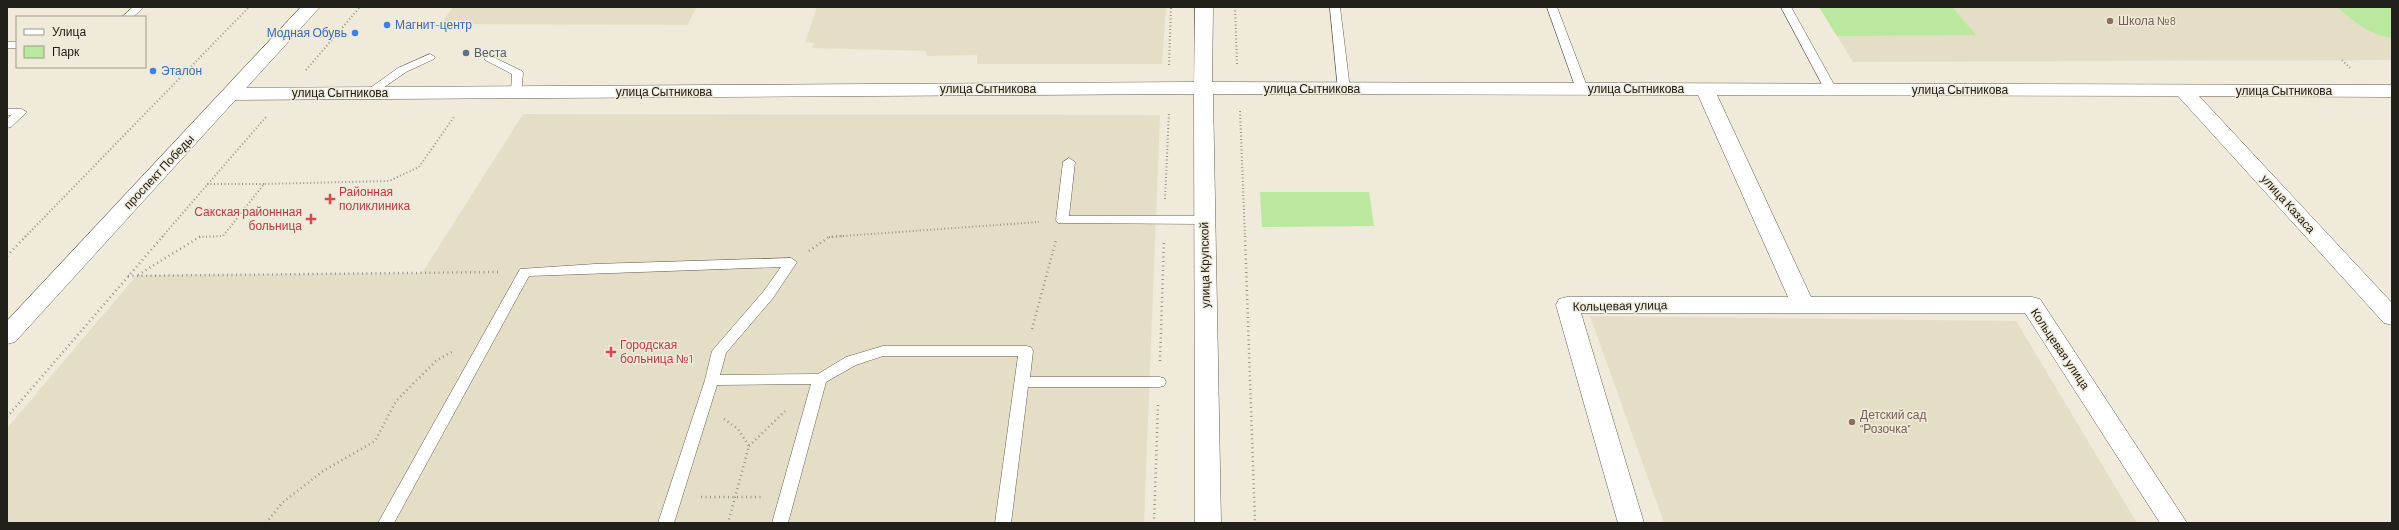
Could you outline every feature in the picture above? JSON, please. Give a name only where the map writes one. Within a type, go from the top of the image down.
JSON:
[{"type":"street","name":"проспект Победы","points":[[7,336],[311,7]]},
{"type":"street","name":"улица Крупской","points":[[1204,7],[1204,220],[1208,523]]},
{"type":"street","name":"улица Сытникова","points":[[231,94],[1169,88],[2392,91]]},
{"type":"street","points":[[1705,90],[1803,305]]},
{"type":"street","name":"улица Казаса","points":[[2184,91],[2392,317]]},
{"type":"street","name":"Кольцевая улица","points":[[1631,523],[1567,305],[2032,305],[2174,523]]},
{"type":"lane","points":[[129,16],[139,7]]},
{"type":"lane","points":[[1335,7],[1344,89]]},
{"type":"lane","points":[[1552,7],[1582,89]]},
{"type":"lane","points":[[1786,7],[1832,90]]},
{"type":"lane","points":[[369,93],[402,70],[430,57]]},
{"type":"lane","points":[[489,58],[518,73],[517,92]]},
{"type":"lane","points":[[7,112],[21,112],[7,125]]},
{"type":"lane","points":[[1069,162],[1062,220],[1204,220]]},
{"type":"lane","points":[[386,523],[525,272],[595,268],[791,262]]},
{"type":"lane","points":[[666,523],[712,380],[719,351],[768,295],[791,262]]},
{"type":"lane","points":[[780,523],[819,385],[851,361],[883,351],[1026,351],[1003,523]]},
{"type":"lane","points":[[712,380],[819,385]]},
{"type":"lane","points":[[1022,382],[1159,382]]},
{"type":"path","points":[[7,256],[249,7]]},
{"type":"path","points":[[7,417],[360,7]]},
{"type":"path","points":[[1154,523],[1171,7]]},
{"type":"path","points":[[1235,7],[1255,523]]},
{"type":"path","points":[[207,184],[389,181],[419,167],[456,114]]},
{"type":"path","points":[[137,275],[201,236],[223,236],[264,184]]},
{"type":"path","points":[[791,262],[829,237],[1062,220],[1026,351]]},
{"type":"path","points":[[128,276],[525,272]]},
{"type":"path","points":[[266,523],[282,503],[322,471],[375,441],[396,401],[436,361],[456,350]]},
{"type":"path","points":[[728,523],[749,446],[793,404],[819,385]]},
{"type":"path","points":[[704,404],[738,429],[749,446]]},
{"type":"path","points":[[674,496],[787,499]]},
{"type":"shaded area","points":[[453,7],[697,7],[687,25],[441,24]]},
{"type":"shaded area","points":[[817,7],[1166,7],[1162,64],[977,64],[977,55],[927,56],[925,51],[812,48],[814,43],[805,42]]},
{"type":"shaded area","name":"Школа №8","points":[[1819,7],[2392,7],[2392,60],[1853,62]]},
{"type":"shaded area","name":"Городская больница №1","points":[[523,114],[1160,115],[1144,523],[7,523],[7,428],[137,275],[422,273]]},
{"type":"shaded area","name":"Детский сад \"Розочка\"","points":[[1590,316],[2016,321],[2137,523],[1664,523]]},
{"type":"green space","points":[[1819,7],[1952,7],[1976,35],[1837,36]]},
{"type":"green space","points":[[2337,7],[2392,7],[2392,38],[2369,31]]},
{"type":"green space","points":[[1260,192],[1369,192],[1374,226],[1262,227]]},
{"type":"place","name":"Школа №8","points":[[2110,21]]},
{"type":"place","name":"Магнит-центр","points":[[387,25]]},
{"type":"place","name":"Модная Обувь","points":[[355,33]]},
{"type":"place","name":"Веста","points":[[466,53]]},
{"type":"place","name":"Эталон","points":[[153,71]]},
{"type":"place","name":"Районная поликлиника","points":[[330,199]]},
{"type":"place","name":"Сакская районнная больница","points":[[311,219]]},
{"type":"place","name":"Городская больница №1","points":[[611,352]]},
{"type":"place","name":"Детский сад \"Розочка\"","points":[[1852,422]]}]
